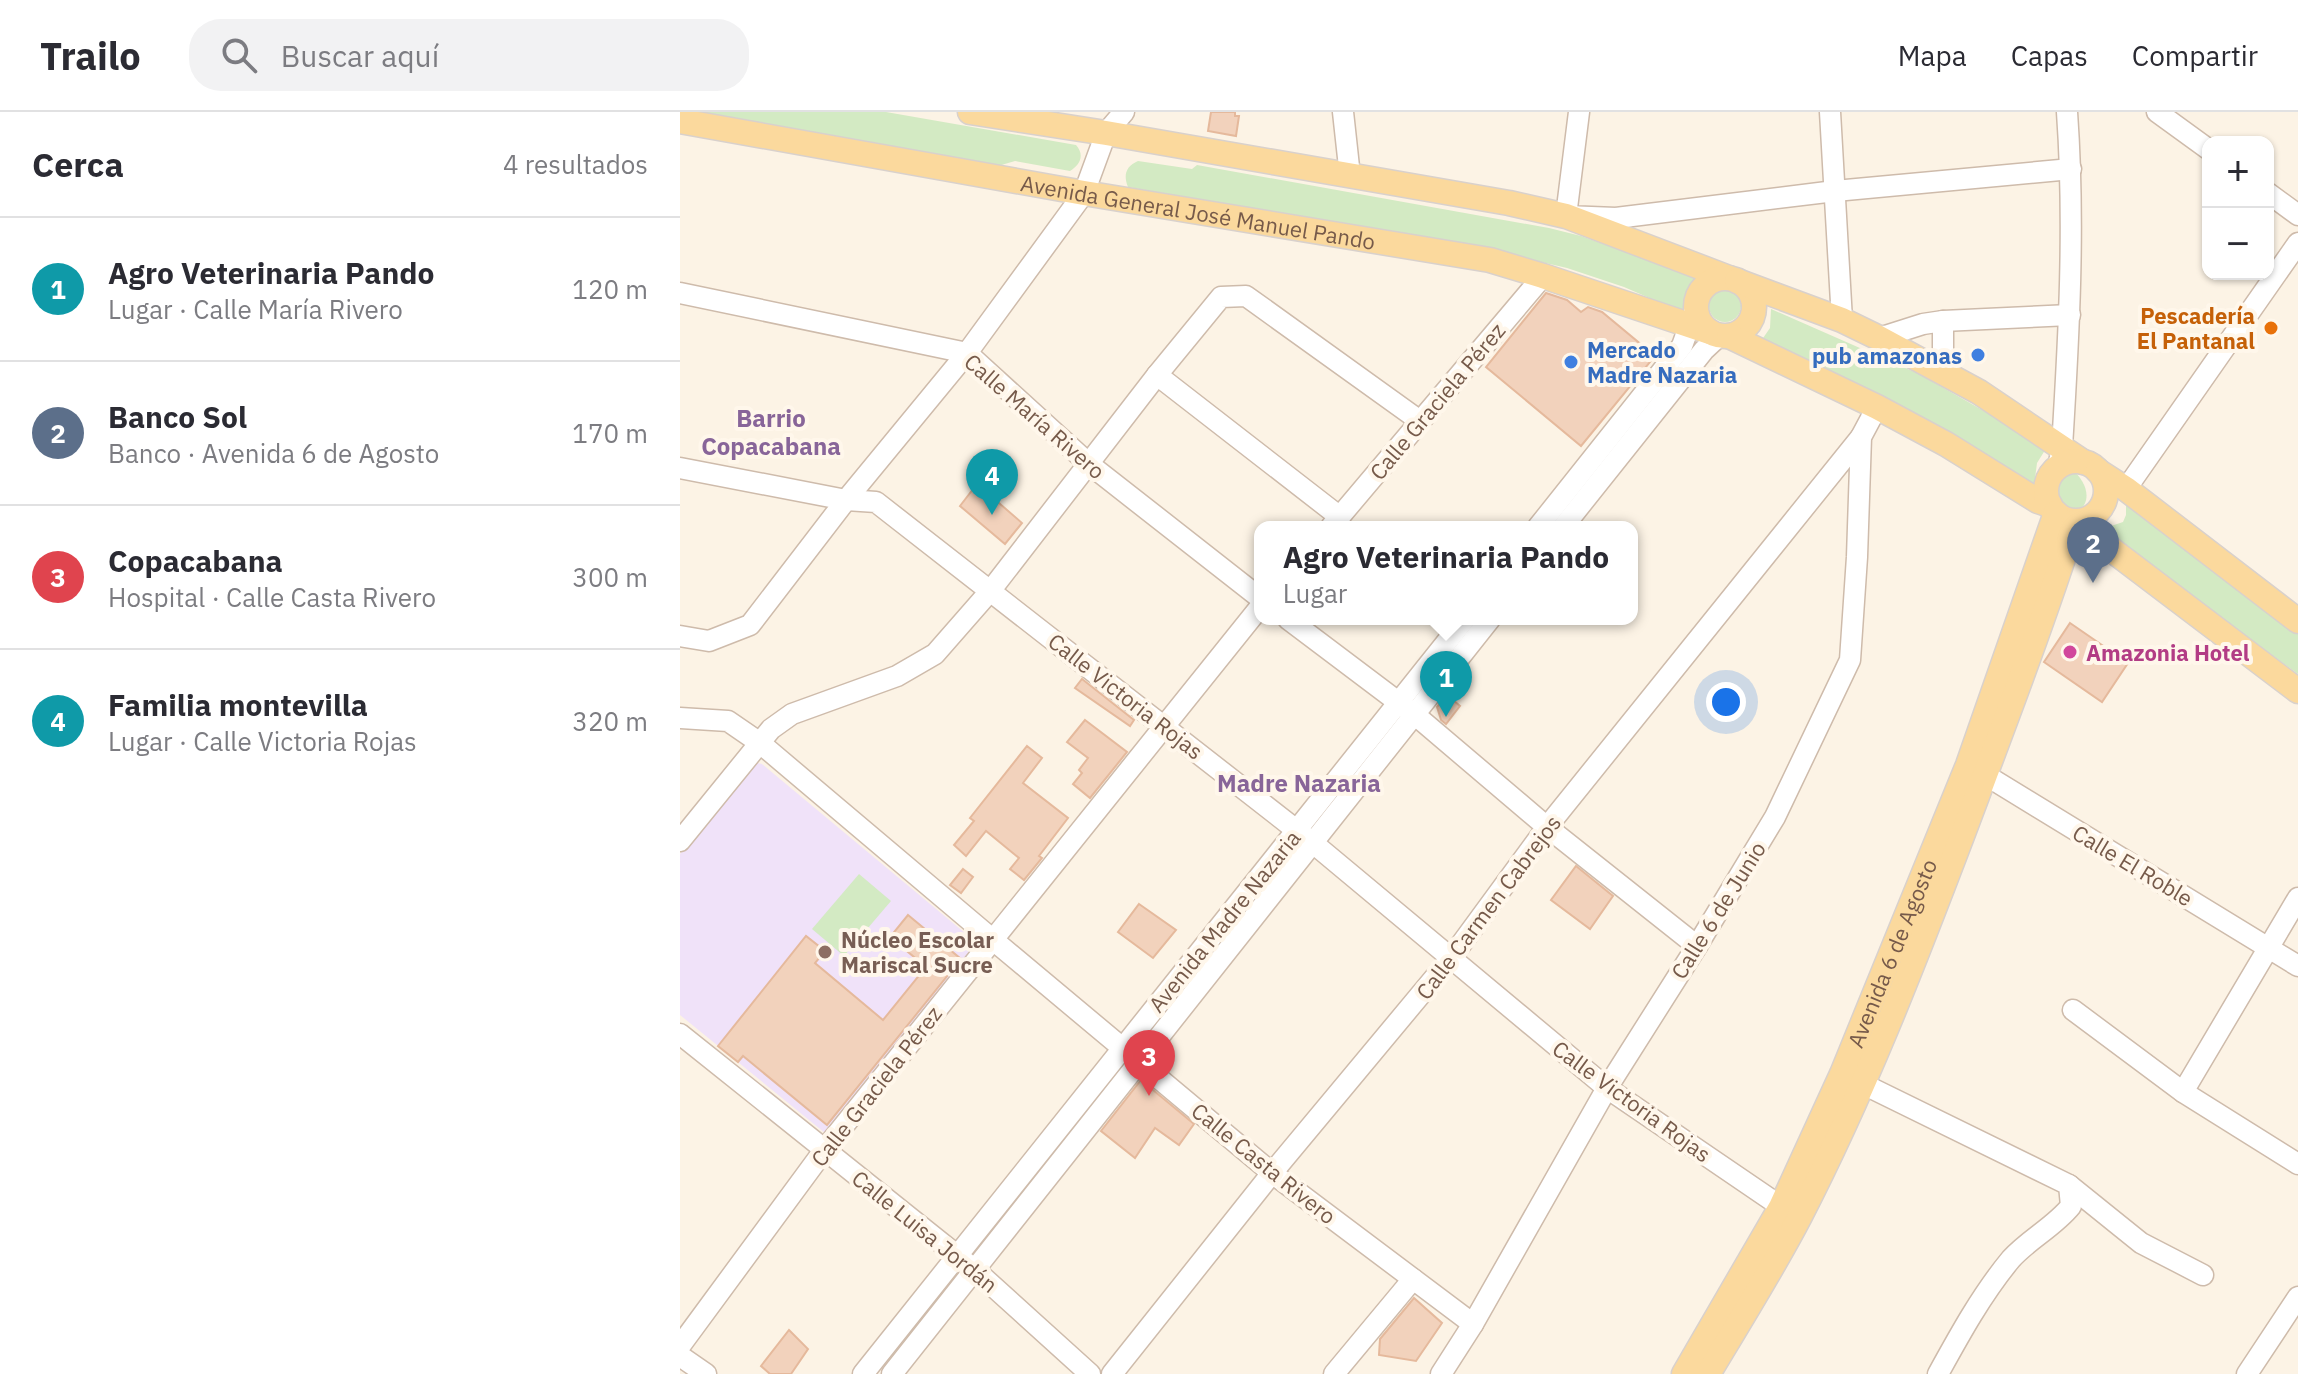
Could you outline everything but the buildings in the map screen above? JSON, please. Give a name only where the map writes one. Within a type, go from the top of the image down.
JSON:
[{"type":"main road","points":[[970,112],[1509,203],[1566,216],[1842,320],[1979,392],[2060,457],[2091,467],[2116,494],[2298,621]]},
{"type":"main road","name":"Avenida General José Manuel Pando","points":[[680,121],[1084,193],[1490,260],[1709,327],[1877,407],[1946,444],[2060,513],[2298,691]]},
{"type":"main road","points":[[1720,278],[1733,280],[1750,292],[1754,310],[1747,327],[1739,333],[1709,327],[1698,297],[1703,288],[1720,278]]},
{"type":"main road","points":[[2060,457],[2048,481],[2047,495],[2060,513],[2095,515],[2116,494]]},
{"type":"main road","name":"Avenida 6 de Agosto","points":[[1708,1374],[1790,1212],[1863,1084],[1930,921],[2060,513]]},
{"type":"main road","name":"Avenida 6 de Agosto","points":[[1684,1374],[1790,1212],[1842,1074],[1977,770]]},
{"type":"street","points":[[680,636],[709,641],[750,625],[846,500],[967,353],[1084,193],[1106,133],[1124,112]]},
{"type":"street","points":[[1343,112],[1350,176]]},
{"type":"street","points":[[1579,112],[1566,216],[1616,218],[1835,191],[2071,169]]},
{"type":"street","points":[[1830,112],[1842,320]]},
{"type":"street","points":[[2060,457],[2070,315],[2071,169],[2067,112]]},
{"type":"street","points":[[2157,112],[2202,145]]},
{"type":"street","points":[[2274,197],[2298,215]]},
{"type":"street","points":[[2116,494],[2298,243]]},
{"type":"street","name":"Calle Graciela Pérez","points":[[1336,521],[1543,276]]},
{"type":"street","name":"Calle María Rivero","points":[[680,293],[967,353],[1089,464],[1254,593]]},
{"type":"street","points":[[680,841],[771,729],[792,714],[897,676],[935,654],[991,590],[1221,297],[1246,296],[1420,421]]},
{"type":"street","points":[[1879,338],[1943,321],[2070,315]]},
{"type":"street","points":[[1943,321],[1943,373]]},
{"type":"street","points":[[1543,521],[1682,346],[1709,327]]},
{"type":"street","points":[[1568,521],[1704,350],[1709,327]]},
{"type":"street","points":[[1157,375],[1334,521]]},
{"type":"street","name":"Calle 6 de Junio","points":[[1441,1374],[1473,1324],[1607,1088],[1775,817],[1850,660],[1861,437],[1877,407]]},
{"type":"street","name":"Calle Carmen Cabrejos","points":[[1112,1374],[1272,1173],[1451,958],[1547,827],[1861,437]]},
{"type":"street","name":"Calle Victoria Rojas","points":[[680,468],[846,500],[876,502],[1305,837],[1607,1088],[1790,1212]]},
{"type":"street","name":"Calle Graciela Pérez","points":[[680,1346],[825,1149],[1254,615]]},
{"type":"street","points":[[1296,625],[1406,709],[1547,827],[1697,946]]},
{"type":"street","name":"Avenida Madre Nazaria","points":[[1406,709],[1461,625]]},
{"type":"street","name":"Avenida Madre Nazaria","points":[[863,1374],[966,1262],[1140,1061],[1305,837],[1406,709],[1484,625]]},
{"type":"street","name":"Calle Casta Rivero","points":[[680,718],[728,721],[760,743],[1272,1173],[1473,1324]]},
{"type":"street","name":"Calle El Roble","points":[[1977,770],[2298,966]]},
{"type":"street","name":"Avenida Madre Nazaria","points":[[892,1374],[966,1262],[1124,1048],[1305,837]]},
{"type":"street","points":[[2183,1092],[2298,898]]},
{"type":"street","points":[[2073,1010],[2183,1092],[2298,1164]]},
{"type":"street","name":"Calle Luisa Jordán","points":[[680,1034],[966,1262],[1090,1374]]},
{"type":"street","points":[[1863,1084],[2069,1185],[2141,1243],[2203,1275]]},
{"type":"street","points":[[1938,1374],[1975,1307],[2014,1257],[2061,1219],[2071,1206],[2069,1185]]},
{"type":"street","points":[[1334,1374],[1413,1279]]},
{"type":"street","points":[[2247,1374],[2298,1297]]},
{"type":"street","points":[[680,1356],[706,1374]]},
{"type":"shaded area","name":"Núcleo Escolar Mariscal Sucre","points":[[753,762],[762,764],[977,943],[825,1133],[680,1015],[680,854]]},
{"type":"green space","points":[[689,112],[886,112],[1076,145],[1081,156],[1079,163],[1070,171],[1015,161],[998,166]]},
{"type":"green space","points":[[1138,161],[1192,169],[1197,165],[1549,228],[1581,236],[1696,277],[1687,294],[1684,313],[1624,287],[1567,268],[1503,253],[1128,187],[1127,171]]},
{"type":"green space","points":[[1725,290],[1737,294],[1741,306],[1737,318],[1725,322],[1713,318],[1709,306],[1713,294]]},
{"type":"green space","points":[[1771,309],[1919,374],[2047,447],[2037,463],[2034,486],[1761,341],[1770,328]]},
{"type":"green space","points":[[2066,469],[2077,474],[2086,494],[2083,507],[2069,514],[2053,493],[2055,482]]},
{"type":"green space","points":[[2126,504],[2298,633],[2298,674],[2106,533],[2111,526],[2123,522]]},
{"type":"green space","points":[[859,874],[891,901],[844,956],[812,929]]},
{"type":"place","name":"Pescadería El Pantanal","points":[[2271,328]]},
{"type":"place","name":"pub amazonas","points":[[1978,355]]},
{"type":"place","name":"Mercado Madre Nazaria","points":[[1571,362]]},
{"type":"place","name":"Familia montevilla","points":[[992,515]]},
{"type":"place","name":"Banco Sol","points":[[2093,583]]},
{"type":"place","name":"Amazonia Hotel","points":[[2070,652]]},
{"type":"place","name":"Agro Veterinaria Pando","points":[[1446,717]]},
{"type":"place","name":"Núcleo Escolar Mariscal Sucre","points":[[825,952]]},
{"type":"place","name":"Copacabana","points":[[1149,1096]]},
{"type":"district","name":"Barrio Copacabana","points":[[771,432]]},
{"type":"district","name":"Madre Nazaria","points":[[1299,783]]}]
